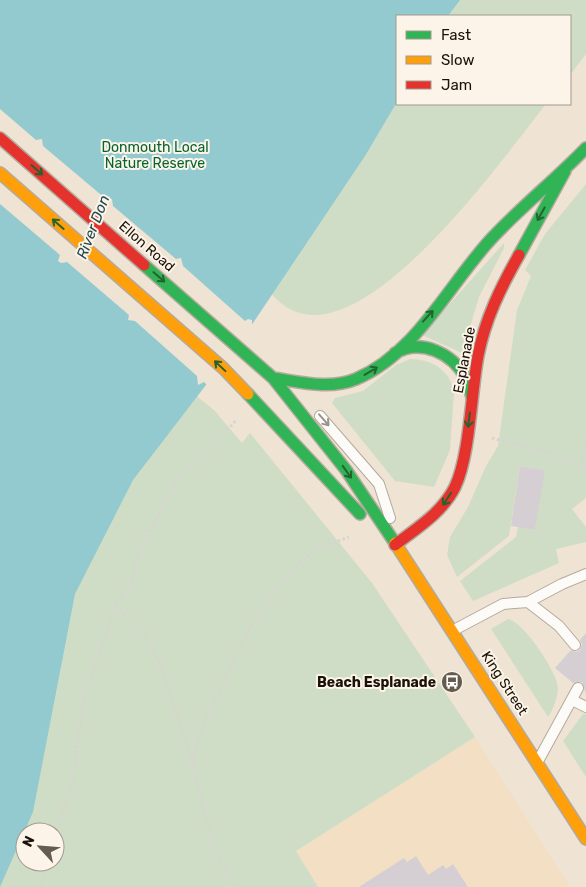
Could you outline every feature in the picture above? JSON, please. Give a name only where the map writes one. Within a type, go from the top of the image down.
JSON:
[{"type":"main road","name":"Ellon Road","points":[[0,138],[273,378]]},
{"type":"main road","name":"Esplanade","points":[[273,378],[334,384],[346,383],[379,366],[396,353],[434,310],[492,238],[565,172],[586,148]]},
{"type":"main road","name":"Esplanade","points":[[395,545],[417,530],[447,501],[455,486],[460,470],[478,356],[487,319],[504,282],[565,172]]},
{"type":"main road","points":[[0,173],[223,368],[254,400]]},
{"type":"main road","points":[[396,353],[410,346],[423,346],[439,353],[450,360],[462,373],[472,397]]},
{"type":"main road","name":"King Street","points":[[273,378],[346,470],[453,630],[586,839]]},
{"type":"main road","name":"King Street","points":[[254,400],[374,529],[395,545]]},
{"type":"lane","points":[[273,378],[302,395]]},
{"type":"lane","points":[[315,410],[379,484],[389,513],[395,545]]},
{"type":"lane","points":[[453,630],[503,604],[528,602],[586,574]]},
{"type":"lane","points":[[528,602],[559,626],[575,645]]},
{"type":"lane","points":[[538,762],[578,688]]},
{"type":"lane","points":[[572,700],[586,708]]},
{"type":"path","points":[[59,822],[72,785],[84,696],[116,606],[132,581],[139,549],[179,478],[206,455],[254,400]]},
{"type":"path","points":[[467,431],[555,454],[586,470]]},
{"type":"path","points":[[586,441],[583,458],[586,470]]},
{"type":"path","points":[[194,769],[195,748],[202,728],[250,627],[282,581],[298,564],[316,550],[374,529]]},
{"type":"path","points":[[116,606],[145,635],[162,668],[194,769],[213,845],[233,887]]},
{"type":"path","points":[[41,887],[44,872]]},
{"type":"shaded area","points":[[475,737],[570,887],[318,887],[296,851]]},
{"type":"green space","name":"Donmouth Local Nature Reserve","points":[[0,0],[586,0],[586,54],[571,74],[571,15],[396,15],[396,105],[545,105],[501,162],[436,237],[401,271],[365,298],[331,313],[300,313],[280,302],[254,274],[170,374],[215,411],[242,443],[250,433],[372,583],[475,737],[296,851],[318,887],[0,887]]},
{"type":"green space","points":[[586,184],[586,498],[572,509],[586,527],[586,542],[556,549],[559,563],[473,601],[460,581],[516,537],[518,527],[535,530],[544,470],[520,466],[509,536],[457,577],[447,555],[450,537],[468,507],[486,466],[498,446],[517,310],[531,276],[525,270],[545,234]]},
{"type":"green space","points":[[504,243],[504,248],[479,297],[462,353],[422,335]]},
{"type":"green space","points":[[410,359],[426,361],[439,367],[449,378],[454,392],[450,450],[434,487],[395,481],[332,403],[335,398],[363,391],[396,365]]},
{"type":"green space","points":[[508,619],[514,622],[530,638],[552,671],[558,688],[548,717],[491,629]]},
{"type":"green space","points":[[583,714],[586,714],[586,777],[563,741]]},
{"type":"water","name":"Donmouth Local Nature Reserve","points":[[0,0],[460,0],[449,15],[396,15],[396,104],[365,156],[249,329],[133,480],[75,594],[33,812],[29,822],[15,822],[15,853],[0,887]]},
{"type":"pier","points":[[0,109],[36,140],[42,139],[43,146],[106,199],[112,199],[113,206],[176,259],[181,258],[183,266],[245,321],[248,319],[252,320],[252,328],[208,386],[204,382],[198,385],[197,376],[135,321],[128,320],[129,315],[67,262],[61,263],[58,261],[60,255],[0,204]]},
{"type":"building","points":[[520,466],[545,470],[535,530],[511,526]]},
{"type":"building","points":[[586,633],[586,694],[582,682],[573,683],[555,668],[571,650],[576,652],[580,650],[582,644],[580,640]]},
{"type":"building","points":[[416,856],[428,875],[443,865],[446,869],[453,864],[468,887],[359,887],[404,858],[407,862]]},
{"type":"traffic: fast","points":[[273,378],[304,383],[336,384],[356,379],[378,367],[397,352],[431,316],[476,256],[492,238],[586,148]]},
{"type":"traffic: fast","points":[[519,255],[565,171]]},
{"type":"traffic: fast","points":[[144,265],[273,378],[346,470],[395,543]]},
{"type":"traffic: fast","points":[[395,353],[415,347],[435,350],[444,355],[460,369],[466,378],[472,397]]},
{"type":"traffic: fast","points":[[248,394],[360,514]]},
{"type":"traffic: slow","points":[[0,173],[223,368],[248,394]]},
{"type":"traffic: slow","points":[[395,543],[586,839]]},
{"type":"traffic: jam","points":[[0,138],[144,265]]},
{"type":"traffic: jam","points":[[395,545],[436,512],[455,487],[464,458],[481,342],[494,304],[519,255]]},
{"type":"place","name":"Beach Esplanade","points":[[452,682]]},
{"type":"water label","name":"River Don","points":[[93,227]]}]
